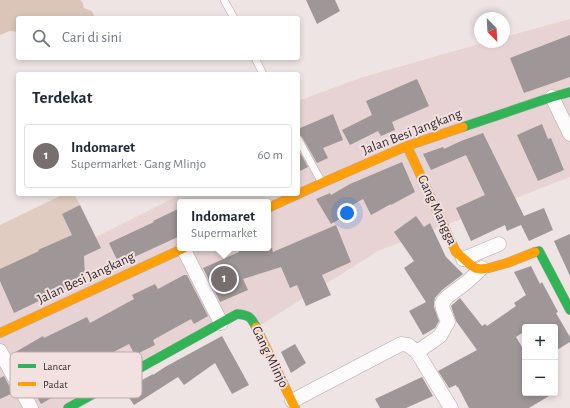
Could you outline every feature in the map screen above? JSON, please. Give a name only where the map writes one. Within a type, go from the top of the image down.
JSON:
[{"type":"street","name":"Jalan Besi Jangkang","points":[[300,193],[407,146],[552,96],[570,92]]},
{"type":"street","points":[[552,96],[570,134]]},
{"type":"street","name":"Gang Mangga","points":[[407,146],[456,252],[463,259],[499,244]]},
{"type":"street","name":"Jalan Besi Jangkang","points":[[271,207],[294,196]]},
{"type":"street","name":"Jalan Besi Jangkang","points":[[0,333],[178,251]]},
{"type":"street","points":[[185,251],[221,323]]},
{"type":"street","points":[[463,259],[475,268],[492,268],[539,251],[570,310]]},
{"type":"street","points":[[451,408],[417,352],[440,336],[448,322],[442,308],[442,303],[447,297],[468,282],[482,268]]},
{"type":"street","name":"Gang Mlinjo","points":[[142,367],[237,314],[246,315],[252,319],[293,404],[401,344],[408,345],[417,352]]},
{"type":"street","points":[[0,351],[10,369]]},
{"type":"street","points":[[26,398],[32,408]]},
{"type":"street","name":"Gang Mlinjo","points":[[68,408],[86,398]]},
{"type":"lane","points":[[224,0],[233,16]]},
{"type":"lane","points":[[256,60],[262,72]]},
{"type":"lane","points":[[300,143],[322,183]]},
{"type":"shaded area","points":[[0,0],[80,0],[83,3],[84,8],[92,11],[94,16],[16,16],[16,32],[10,31],[0,35]]},
{"type":"shaded area","points":[[570,19],[570,177],[378,251],[256,328],[246,315],[142,369],[142,352],[10,352],[10,398],[87,398],[68,408],[0,408],[0,269],[72,235],[62,214],[80,205],[96,237],[178,196],[300,196],[300,100],[360,78],[474,45],[474,48],[510,48],[510,35]]},
{"type":"shaded area","points":[[60,196],[75,196],[80,205],[62,214],[72,235],[0,270],[0,225]]},
{"type":"building","points":[[306,0],[335,0],[340,11],[317,24]]},
{"type":"building","points":[[570,35],[570,77],[524,93],[510,58]]},
{"type":"building","points":[[417,79],[429,106],[392,122],[395,130],[381,136],[378,131],[350,145],[342,130],[372,115],[366,101]]},
{"type":"building","points":[[333,114],[343,140],[323,148],[328,158],[317,163],[300,136],[300,128]]},
{"type":"building","points":[[542,124],[548,139],[551,138],[564,170],[538,181],[517,135]]},
{"type":"building","points":[[483,133],[524,216],[544,208],[553,230],[529,241],[521,225],[507,231],[505,225],[471,241],[456,208],[485,195],[466,155],[431,170],[423,154],[443,147],[444,149]]},
{"type":"building","points":[[300,153],[308,167],[300,171]]},
{"type":"building","points":[[402,162],[415,192],[371,215],[363,199],[340,212],[343,217],[331,224],[316,199],[330,193],[331,195],[350,184]]},
{"type":"building","points":[[80,205],[101,248],[84,256],[85,280],[54,294],[38,295],[41,300],[14,313],[0,281],[0,269],[72,235],[62,214]]},
{"type":"building","points":[[177,209],[177,237],[119,264],[109,243],[154,222],[153,221]]},
{"type":"building","points":[[416,216],[424,227],[430,223],[446,257],[463,274],[442,290],[435,298],[434,307],[439,321],[435,328],[423,335],[409,311],[426,302],[404,268],[414,261],[394,232]]},
{"type":"building","points":[[336,225],[351,262],[322,275],[331,295],[306,306],[297,285],[290,288],[281,267],[243,279],[248,290],[220,302],[203,268],[239,251],[271,251],[272,248],[273,252]]},
{"type":"building","points":[[570,234],[570,276],[554,241]]},
{"type":"building","points":[[531,266],[540,284],[542,282],[558,312],[556,313],[570,337],[570,342],[558,349],[558,324],[522,324],[522,333],[516,337],[522,347],[522,396],[549,396],[529,408],[469,408],[458,387],[456,385],[449,388],[438,371],[477,350],[456,321],[451,306],[460,298],[482,326],[485,324],[487,326],[516,306],[514,303],[526,295],[514,272]]},
{"type":"building","points":[[184,275],[187,275],[208,316],[194,324],[191,319],[153,340],[155,345],[141,352],[133,352],[129,344],[114,352],[15,352],[43,336],[44,338],[87,317],[90,323],[134,299],[132,295],[155,284],[158,289]]},
{"type":"building","points":[[222,336],[249,385],[232,394],[215,363],[184,385],[178,377],[134,405],[129,398],[142,398],[142,380]]},
{"type":"building","points":[[295,344],[306,363],[291,373],[281,352]]},
{"type":"building","points":[[4,376],[10,387],[10,394],[0,399],[0,378]]},
{"type":"building","points":[[422,377],[433,396],[406,408],[380,408],[375,399]]},
{"type":"building","points":[[38,398],[51,398],[41,404]]},
{"type":"traffic: fast","points":[[463,127],[570,92]]},
{"type":"traffic: fast","points":[[535,252],[539,251],[570,310]]},
{"type":"traffic: fast","points":[[142,367],[237,314],[249,317],[256,327]]},
{"type":"traffic: fast","points":[[68,408],[86,398]]},
{"type":"traffic: slow","points":[[300,193],[407,146],[463,127]]},
{"type":"traffic: slow","points":[[407,146],[456,252],[471,265],[475,268],[489,268],[535,252]]},
{"type":"traffic: slow","points":[[271,207],[294,196]]},
{"type":"traffic: slow","points":[[0,333],[178,251]]},
{"type":"traffic: slow","points":[[256,327],[295,408]]},
{"type":"place","name":"Indomaret","points":[[224,279]]}]
